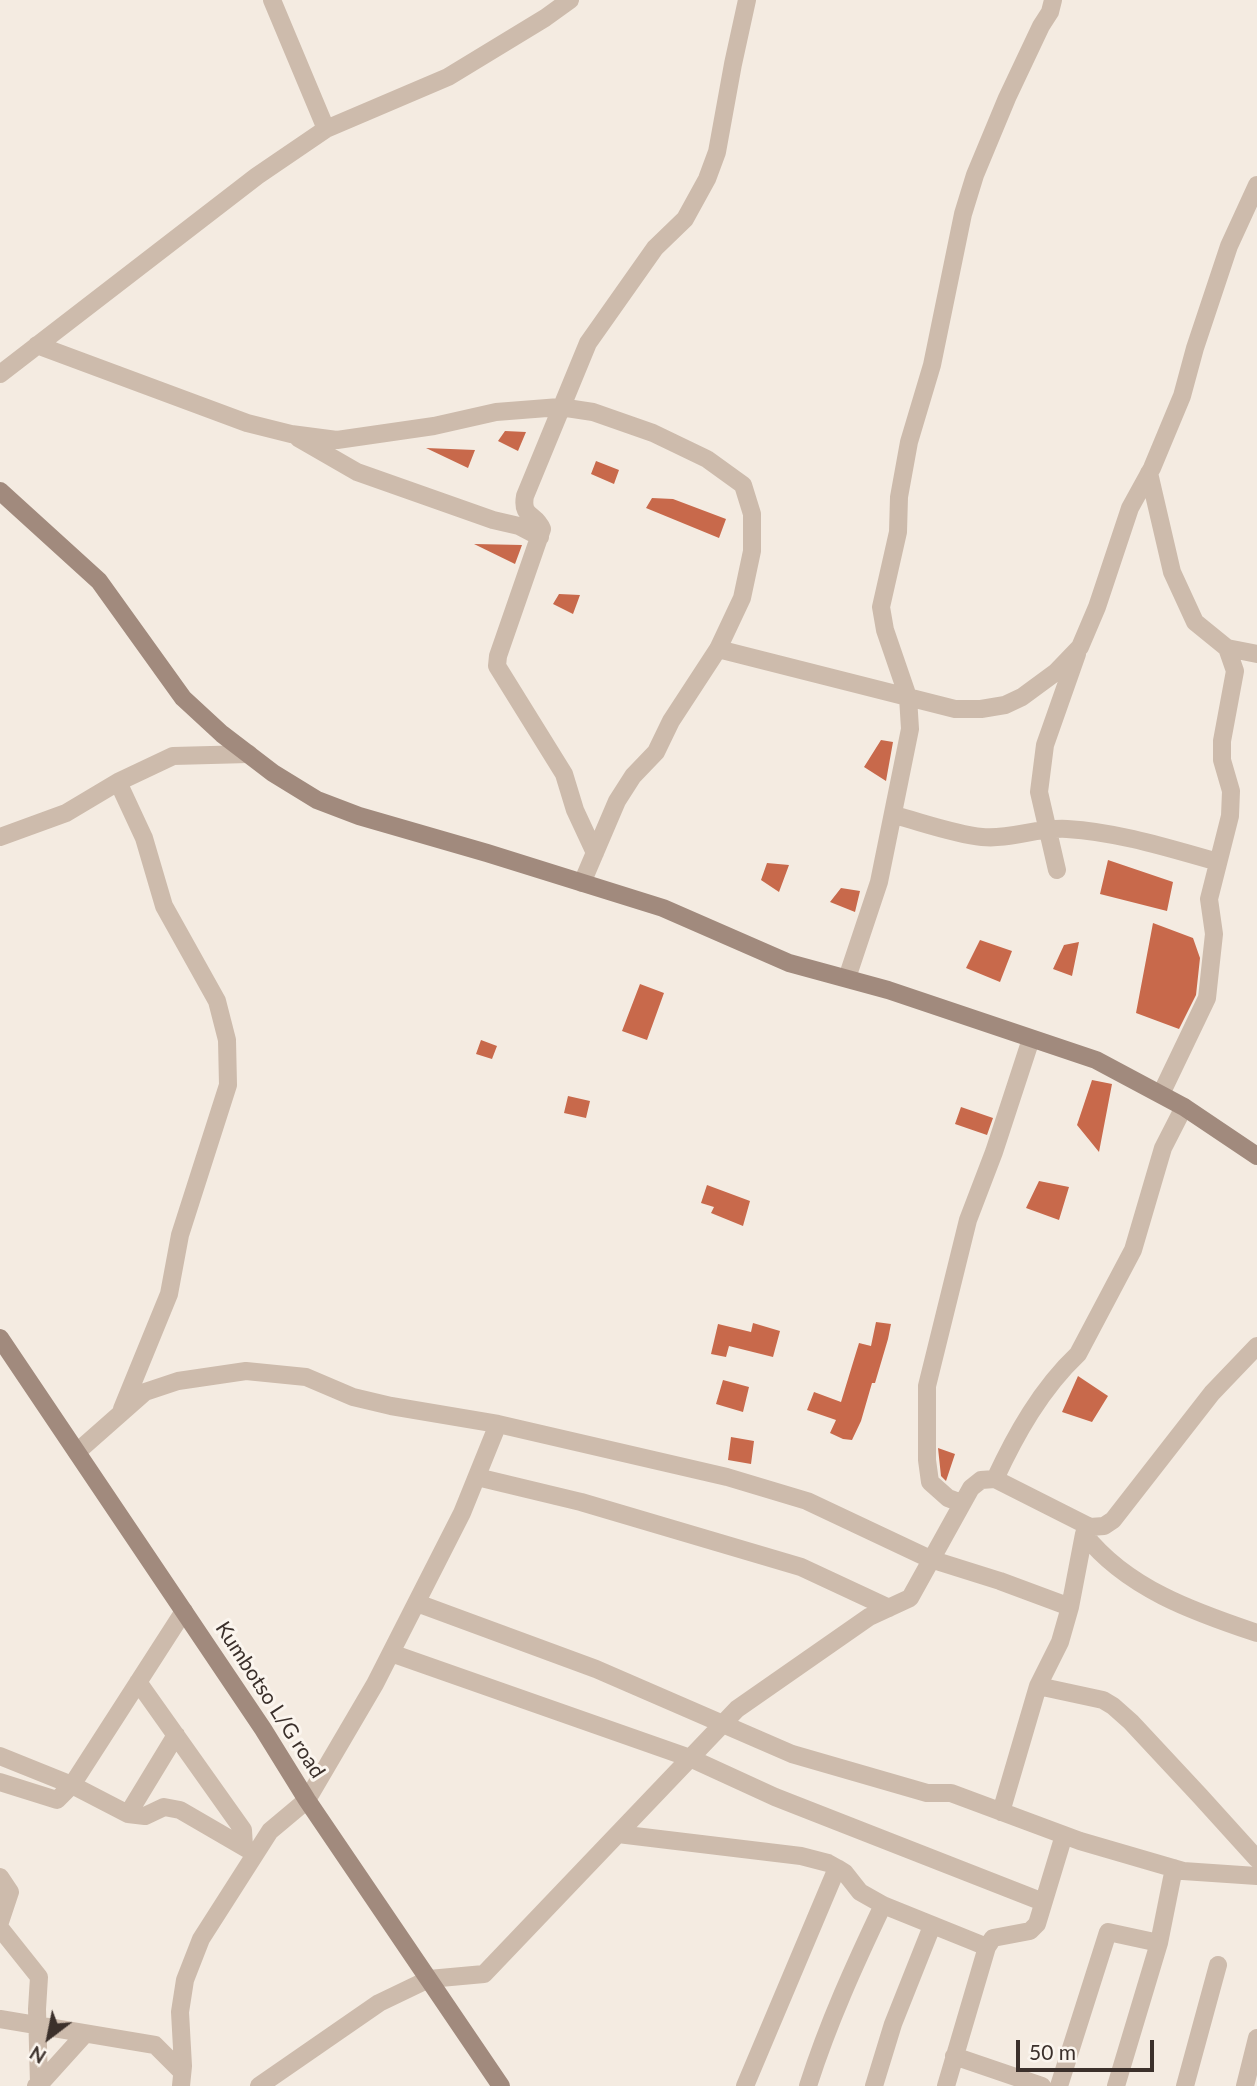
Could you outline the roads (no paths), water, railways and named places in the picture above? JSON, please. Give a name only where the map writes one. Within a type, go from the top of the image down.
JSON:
[{"type":"street","points":[[272,0],[326,129]]},
{"type":"street","points":[[545,18],[555,0]]},
{"type":"street","points":[[0,374],[247,184],[326,129],[448,77],[570,0]]},
{"type":"street","points":[[595,853],[575,810],[564,774],[497,666],[498,656],[540,537],[541,525],[523,507],[560,407],[588,343],[655,248],[685,219],[707,179],[718,152],[747,0]]},
{"type":"street","points":[[847,978],[879,882],[910,729],[908,697],[885,630],[881,607],[898,532],[898,496],[909,442],[932,365],[963,214],[975,175],[1007,98],[1050,12],[1053,0]]},
{"type":"street","points":[[1057,870],[1039,792],[1045,744],[1097,607],[1130,508],[1150,473],[1182,396],[1229,246],[1257,185]]},
{"type":"street","points":[[37,345],[247,423],[291,434],[337,440],[434,426],[496,412],[560,407],[593,412],[653,433],[707,459],[743,485],[752,514],[752,551],[742,598],[718,649],[671,720],[656,752],[633,776],[617,800],[582,883]]},
{"type":"street","points":[[291,434],[356,472],[493,520],[519,526],[540,537]]},
{"type":"street","points":[[1150,473],[1172,572],[1195,622],[1227,648],[1257,654]]},
{"type":"street","points":[[0,491],[99,581],[183,698],[273,774],[317,800],[359,816],[663,908],[789,963],[888,990],[1096,1060],[1184,1107],[1257,1156]]},
{"type":"street","points":[[718,649],[955,709],[981,709],[1005,705],[1022,697],[1056,672],[1080,647]]},
{"type":"street","points":[[1161,1094],[1208,998],[1214,934],[1209,899],[1230,816],[1231,790],[1222,760],[1222,741],[1235,671],[1227,648]]},
{"type":"street","points":[[0,837],[66,813],[118,782],[173,756],[248,754]]},
{"type":"street","points":[[118,782],[144,838],[164,906],[217,1001],[227,1040],[228,1062],[228,1085],[180,1235],[169,1294],[121,1413]]},
{"type":"street","points":[[894,815],[982,837],[1011,836],[1046,828],[1069,829],[1132,839],[1218,862]]},
{"type":"street","points":[[961,1503],[948,1497],[930,1482],[926,1460],[927,1386],[968,1220],[994,1152],[1031,1039]]},
{"type":"street","points":[[995,1479],[1020,1427],[1078,1354],[1133,1250],[1163,1148],[1184,1107]]},
{"type":"street","name":"Kumbotso L/G road","points":[[0,1338],[501,2086]]},
{"type":"street","points":[[1087,1531],[1113,1520],[1212,1393],[1257,1346]]},
{"type":"street","points":[[77,1452],[145,1392],[178,1381],[246,1371],[306,1377],[353,1397],[498,1424],[727,1477],[807,1501],[930,1559],[1070,1607]]},
{"type":"street","points":[[181,2079],[180,2012],[186,1980],[201,1938],[249,1850],[307,1800],[391,1654],[417,1603],[462,1513],[498,1424]]},
{"type":"street","points":[[477,1477],[581,1502],[801,1567],[889,1608]]},
{"type":"street","points":[[259,2086],[379,2003],[429,1979],[484,1974],[737,1709],[869,1617],[910,1598],[961,1503],[971,1488],[981,1480],[995,1479],[1087,1531],[1099,1553],[1134,1579],[1198,1614],[1257,1633]]},
{"type":"street","points":[[1001,1812],[1038,1686],[1060,1642],[1087,1531]]},
{"type":"street","points":[[417,1603],[596,1669],[792,1754],[927,1793],[951,1793],[1064,1835],[1183,1871],[1257,1875]]},
{"type":"street","points":[[0,1782],[57,1800],[72,1785],[184,1611]]},
{"type":"street","points":[[391,1654],[690,1758],[775,1797],[1043,1902]]},
{"type":"street","points":[[138,1682],[243,1830],[249,1850]]},
{"type":"street","points":[[1038,1686],[1103,1700],[1113,1706],[1257,1859]]},
{"type":"street","points":[[128,1814],[176,1735]]},
{"type":"street","points":[[0,1756],[72,1785],[128,1814],[145,1816],[164,1807],[180,1810],[249,1850]]},
{"type":"street","points":[[618,1834],[801,1857],[828,1863],[845,1873],[860,1892],[883,1905],[987,1947]]},
{"type":"street","points":[[946,2086],[987,1947],[993,1938],[1030,1931],[1037,1924],[1064,1835]]},
{"type":"street","points":[[745,2086],[837,1868]]},
{"type":"street","points":[[1116,2086],[1159,1943],[1174,1868]]},
{"type":"street","points":[[0,1877],[10,1892],[0,1922]]},
{"type":"street","points":[[808,2086],[843,1990],[883,1905]]},
{"type":"street","points":[[874,2086],[893,2024],[932,1926]]},
{"type":"street","points":[[0,1928],[39,1978],[38,2085]]},
{"type":"street","points":[[1059,2086],[1108,1932],[1159,1943]]},
{"type":"street","points":[[1185,2086],[1218,1965]]},
{"type":"street","points":[[0,2019],[155,2045],[181,2079]]},
{"type":"street","points":[[38,2085],[85,2034]]},
{"type":"street","points":[[1245,2086],[1257,2038]]},
{"type":"street","points":[[954,2056],[1042,2086]]}]
